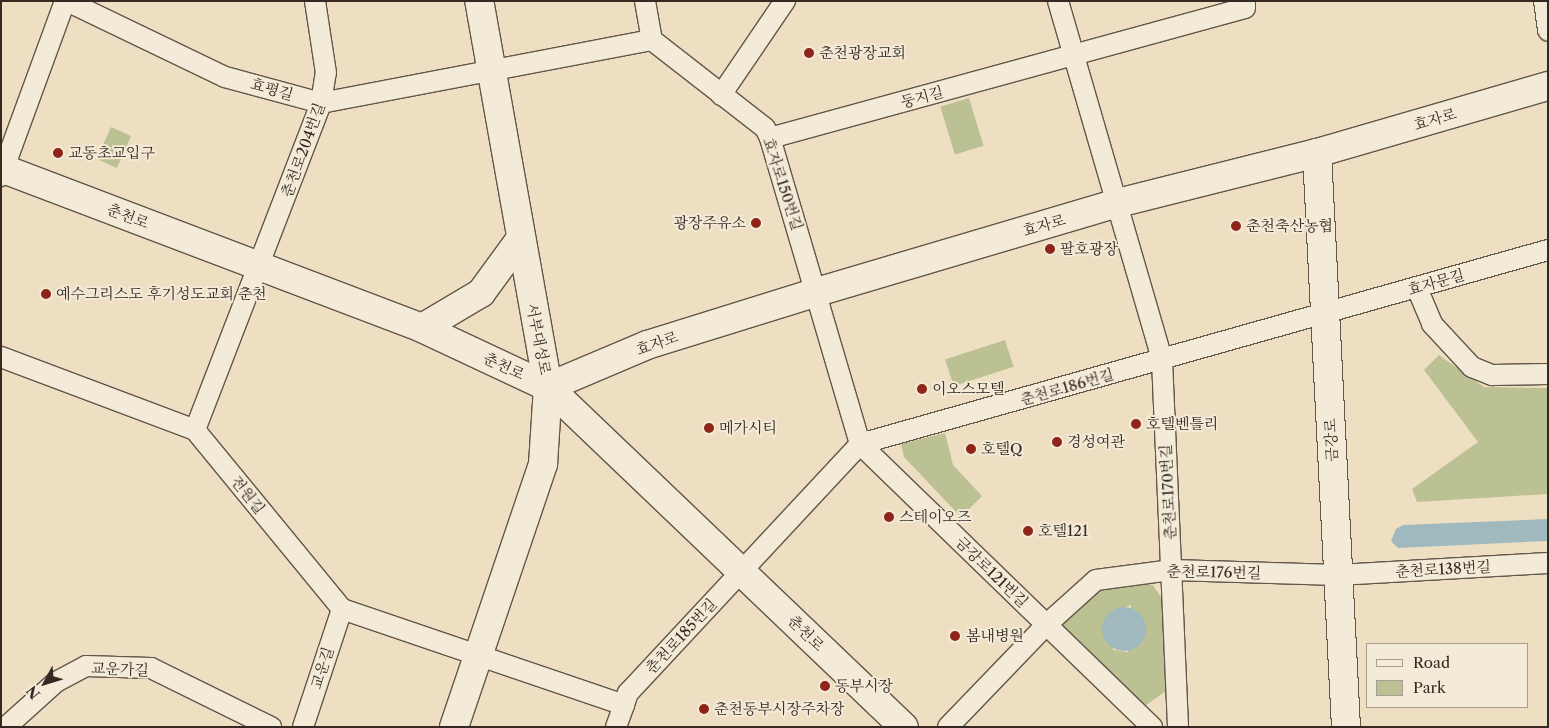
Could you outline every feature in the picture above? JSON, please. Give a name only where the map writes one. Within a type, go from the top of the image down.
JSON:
[{"type":"street","name":"효평길","points":[[2,171],[66,1],[225,76],[321,103],[491,73]]},
{"type":"street","name":"춘천로204번길","points":[[195,430],[260,266],[321,103],[326,73],[314,1]]},
{"type":"street","name":"서부대성로","points":[[454,727],[477,654],[543,464],[548,387],[520,241],[479,1]]},
{"type":"street","points":[[491,73],[652,40],[645,1]]},
{"type":"street","points":[[721,95],[785,1]]},
{"type":"street","points":[[1058,1],[1118,203]]},
{"type":"street","points":[[1544,1],[1548,31]]},
{"type":"street","name":"둥지길","points":[[770,138],[1073,55],[1245,5]]},
{"type":"street","name":"효자로150번길","points":[[652,40],[765,128],[770,138],[817,292]]},
{"type":"street","name":"효자로","points":[[548,387],[647,345],[817,292],[1118,203],[1317,153],[1548,86]]},
{"type":"street","name":"금강로","points":[[1317,153],[1346,727]]},
{"type":"street","name":"춘천로","points":[[2,171],[422,328],[548,387],[904,727]]},
{"type":"street","name":"춘천로170번길","points":[[1118,203],[1162,360],[1178,727]]},
{"type":"street","points":[[422,328],[453,314],[480,293],[520,241]]},
{"type":"street","name":"효자문길","points":[[1325,315],[1548,250]]},
{"type":"street","points":[[1416,288],[1432,324],[1472,367],[1492,375],[1548,374]]},
{"type":"street","name":"금강로121번길","points":[[817,292],[860,444],[1152,727]]},
{"type":"street","name":"춘천로186번길","points":[[860,444],[1325,315]]},
{"type":"street","name":"전원길","points":[[1,357],[195,430],[342,609]]},
{"type":"street","points":[[741,571],[860,444]]},
{"type":"street","name":"춘천로138번길","points":[[1338,576],[1548,563]]},
{"type":"street","name":"춘천로176번길","points":[[948,727],[1046,625],[1096,580],[1172,570],[1338,576]]},
{"type":"street","name":"춘천로185번길","points":[[616,727],[628,694],[741,571]]},
{"type":"street","points":[[342,609],[624,705]]},
{"type":"street","name":"교운길","points":[[303,727],[342,609]]},
{"type":"street","name":"교운가길","points":[[6,727],[56,682],[86,666],[151,668],[271,727]]},
{"type":"green space","points":[[969,98],[984,146],[955,155],[940,107]]},
{"type":"green space","points":[[111,127],[131,136],[117,168],[97,159]]},
{"type":"green space","points":[[1005,340],[1014,367],[954,386],[945,359]]},
{"type":"green space","points":[[1439,355],[1484,387],[1548,388],[1548,494],[1417,502],[1412,489],[1478,442],[1424,370]]},
{"type":"green space","points":[[945,433],[953,465],[982,496],[961,517],[904,457],[901,444]]},
{"type":"green space","points":[[1141,583],[1153,585],[1163,600],[1166,691],[1142,708],[1058,622],[1096,588]],"holes":[[[1131,605],[1128,652],[1113,650],[1109,613]]]},
{"type":"water","points":[[1548,519],[1548,541],[1398,548],[1391,541],[1396,529],[1403,525]]},
{"type":"water","points":[[1128,607],[1140,613],[1145,620],[1145,638],[1140,645],[1133,650],[1120,651],[1112,648],[1105,641],[1102,625],[1105,617],[1112,610]]},
{"type":"place","name":"춘천광장교회","points":[[809,53]]},
{"type":"place","name":"교동초교입구","points":[[58,153]]},
{"type":"place","name":"광장주유소","points":[[756,223]]},
{"type":"place","name":"춘천축산농협","points":[[1236,226]]},
{"type":"place","name":"팔호광장","points":[[1050,249]]},
{"type":"place","name":"예수그리스도 후기성도교회 춘천","points":[[46,294]]},
{"type":"place","name":"이오스모텔","points":[[922,389]]},
{"type":"place","name":"호텔벤틀리","points":[[1136,424]]},
{"type":"place","name":"메가시티","points":[[709,428]]},
{"type":"place","name":"경성여관","points":[[1057,442]]},
{"type":"place","name":"호텔Q","points":[[971,449]]},
{"type":"place","name":"스테이오즈","points":[[889,517]]},
{"type":"place","name":"호텔121","points":[[1028,531]]},
{"type":"place","name":"봄내병원","points":[[955,636]]},
{"type":"place","name":"동부시장","points":[[825,686]]},
{"type":"place","name":"춘천동부시장주차장","points":[[704,709]]}]
